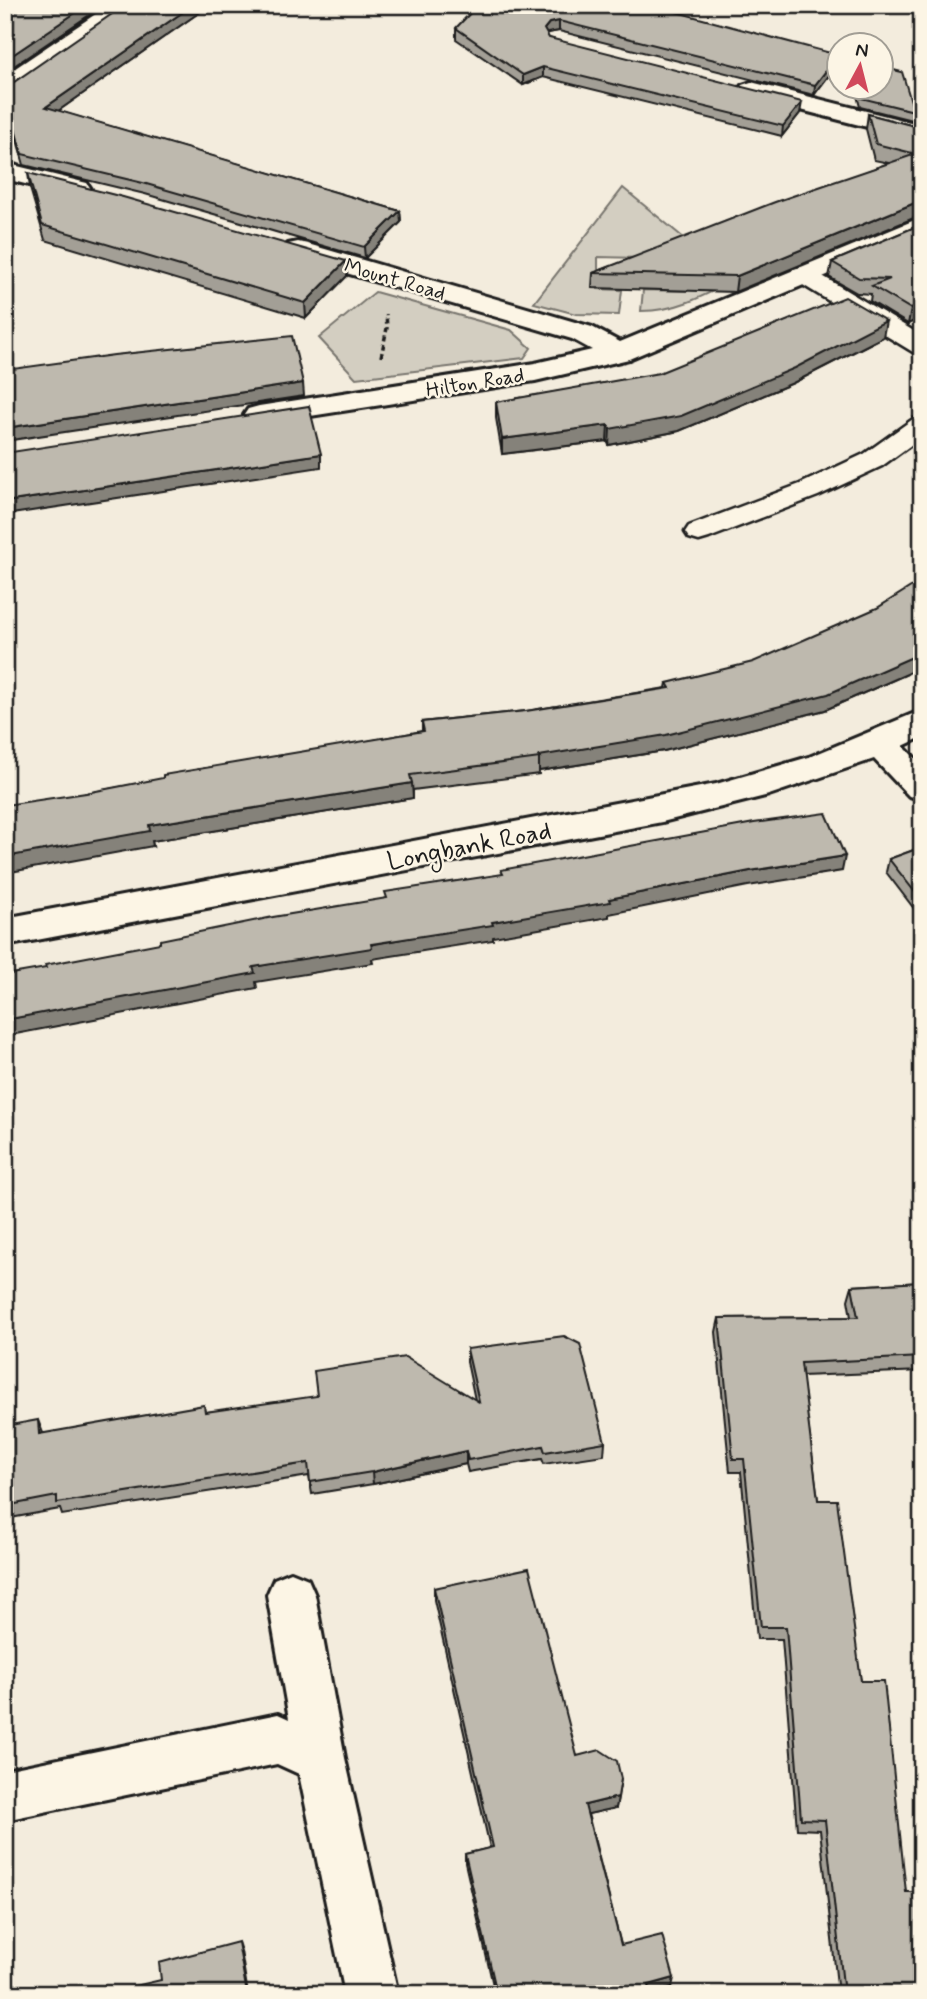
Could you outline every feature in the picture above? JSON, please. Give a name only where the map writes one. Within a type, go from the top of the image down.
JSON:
[{"type":"street","points":[[5,86],[125,5]]},
{"type":"street","points":[[733,86],[922,133]]},
{"type":"street","points":[[5,171],[109,197]]},
{"type":"street","name":"Hilton Road","points":[[233,419],[536,372],[618,353],[922,225]]},
{"type":"street","name":"Mount Road","points":[[279,245],[582,333],[618,353]]},
{"type":"street","name":"Longbank Road","points":[[5,932],[681,805],[799,775],[881,744],[922,722]]},
{"type":"street","points":[[881,744],[922,788]]},
{"type":"street","points":[[291,1595],[320,1758],[372,1994]]},
{"type":"street","points":[[5,1795],[278,1739],[320,1758]]},
{"type":"lane","points":[[802,274],[922,348]]},
{"type":"lane","points":[[699,532],[809,489],[873,460],[922,425]]},
{"type":"path","points":[[368,398],[381,360],[387,328],[383,275]]},
{"type":"shaded area","points":[[623,188],[735,280],[678,305],[641,311],[643,290],[686,291],[684,259],[598,257],[598,289],[622,290],[619,315],[576,314],[534,303]]},
{"type":"shaded area","points":[[375,292],[511,330],[531,348],[524,358],[356,378],[319,338]]},
{"type":"building","points":[[15,5],[87,5],[5,60],[5,12]]},
{"type":"building","points":[[125,5],[193,5],[46,107],[400,211],[364,247],[143,183],[22,154],[5,93],[5,84],[14,82]]},
{"type":"building","points":[[478,5],[646,5],[825,52],[825,72],[815,85],[559,21],[549,23],[544,29],[549,38],[802,102],[783,126],[543,67],[523,75],[456,28]]},
{"type":"building","points":[[895,70],[902,72],[914,111],[877,102],[895,102]]},
{"type":"building","points":[[868,114],[922,128],[922,200],[737,276],[593,273],[775,202],[916,154],[876,144]]},
{"type":"building","points":[[28,173],[123,197],[346,261],[305,303],[42,225]]},
{"type":"building","points":[[922,224],[922,303],[911,309],[872,286],[890,279],[859,278],[832,262]]},
{"type":"building","points":[[845,297],[886,321],[795,368],[681,416],[610,429],[608,425],[502,439],[496,402],[659,373]]},
{"type":"building","points":[[292,336],[303,383],[5,428],[5,370]]},
{"type":"building","points":[[309,406],[321,454],[5,502],[5,453]]},
{"type":"building","points":[[922,580],[922,650],[910,658],[828,694],[666,735],[539,756],[540,758],[410,775],[412,783],[149,825],[150,831],[5,857],[5,805],[86,793],[163,778],[163,775],[424,731],[422,722],[526,711],[670,688],[667,683],[753,662],[877,608]]},
{"type":"building","points":[[826,813],[845,856],[750,871],[609,899],[610,902],[492,922],[493,925],[371,944],[372,948],[253,967],[255,973],[5,1020],[5,975],[273,917],[387,898],[385,892],[503,874],[501,870],[754,823]]},
{"type":"building","points":[[922,847],[922,901],[889,859]]},
{"type":"building","points":[[922,1282],[922,1357],[801,1363],[818,1500],[837,1500],[861,1681],[884,1681],[906,1892],[922,1892],[922,1994],[844,1994],[825,1820],[801,1819],[786,1627],[761,1627],[744,1459],[733,1459],[719,1318],[858,1317],[852,1286]]},
{"type":"building","points":[[564,1336],[580,1344],[605,1442],[545,1452],[543,1446],[468,1460],[466,1451],[372,1472],[310,1482],[308,1463],[57,1503],[57,1496],[5,1506],[5,1426],[38,1420],[39,1434],[204,1405],[205,1412],[317,1396],[314,1371],[405,1357],[479,1402],[467,1349]]},
{"type":"building","points":[[529,1568],[577,1756],[600,1750],[617,1761],[621,1779],[618,1797],[585,1805],[621,1945],[662,1935],[674,1978],[649,1985],[651,1994],[497,1994],[465,1854],[493,1847],[434,1588]]},
{"type":"building","points":[[238,1942],[247,1994],[101,1994],[161,1980],[159,1963]]}]
